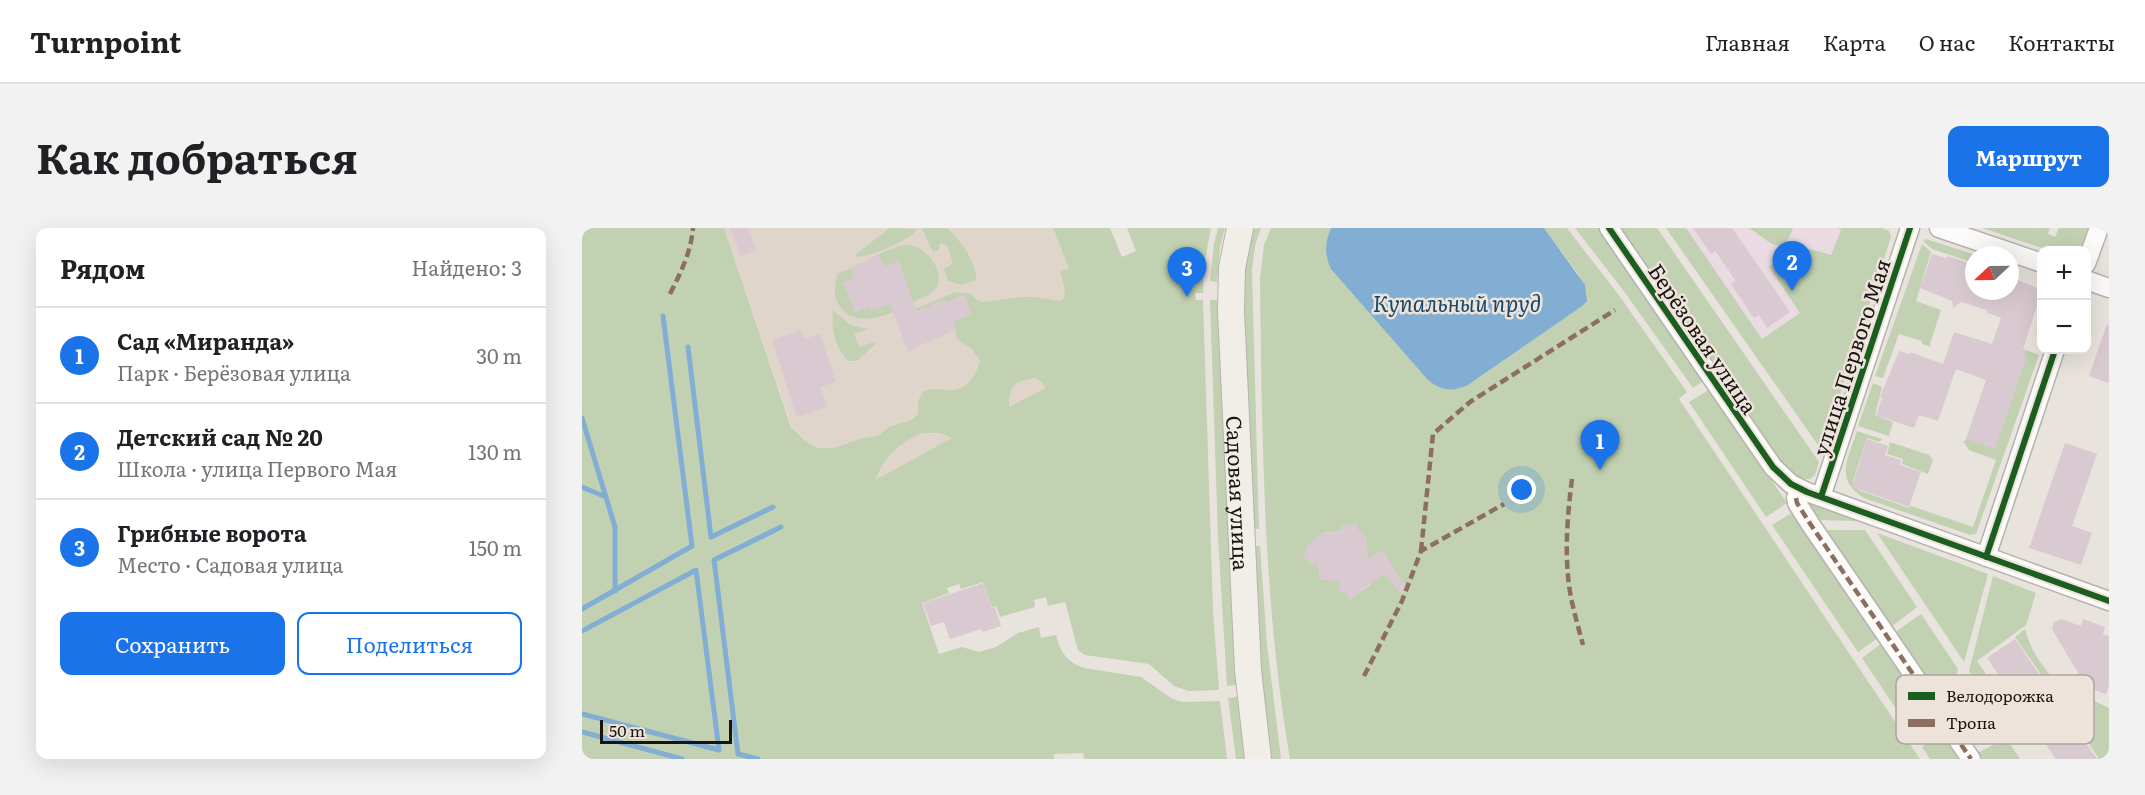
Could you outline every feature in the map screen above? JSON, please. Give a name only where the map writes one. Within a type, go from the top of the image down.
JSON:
[{"type":"main road","name":"Садовая улица","points":[[1240,228],[1234,252],[1230,294],[1248,670],[1258,759]]},
{"type":"street","name":"Берёзовая улица","points":[[1609,228],[1773,467],[1796,488],[2109,601]]},
{"type":"street","name":"улица Первого Мая","points":[[1821,496],[1911,228]]},
{"type":"street","points":[[1939,228],[2037,261]]},
{"type":"street","points":[[2091,250],[2099,228]]},
{"type":"street","points":[[2091,282],[2109,288]]},
{"type":"street","points":[[1986,557],[2054,354]]},
{"type":"street","points":[[1796,498],[1914,675]]},
{"type":"street","points":[[1961,744],[1971,759]]},
{"type":"shaded area","points":[[724,228],[1053,228],[1103,358],[874,480],[824,478],[792,427]]},
{"type":"shaded area","points":[[1666,228],[1882,228],[1889,231],[1891,237],[1857,345],[1771,379]]},
{"type":"green space","points":[[582,228],[724,228],[791,427],[804,440],[817,448],[835,448],[859,439],[878,436],[889,427],[912,420],[918,414],[919,400],[924,392],[932,389],[949,390],[963,387],[977,370],[980,360],[971,348],[957,339],[954,321],[971,314],[964,295],[932,305],[933,308],[901,315],[956,292],[971,294],[977,300],[984,302],[1021,297],[1060,301],[1064,298],[1065,289],[1060,272],[1069,269],[1053,228],[1110,228],[1122,257],[1136,251],[1127,228],[1211,228],[1204,265],[1203,293],[1195,293],[1196,300],[1203,300],[1213,611],[1219,690],[1189,691],[1174,686],[1149,664],[1085,655],[1078,650],[1065,602],[1048,606],[1046,597],[1034,600],[1035,607],[1000,617],[996,606],[992,607],[983,582],[961,589],[959,584],[947,588],[949,593],[922,603],[939,654],[962,647],[979,652],[996,647],[1018,633],[1039,627],[1041,638],[1056,635],[1065,656],[1084,668],[1141,677],[1171,698],[1182,702],[1220,701],[1227,759],[1084,759],[1083,753],[1054,754],[1054,759],[582,759]],"holes":[[[1035,378],[1041,381],[1046,388],[1009,407],[1010,394],[1014,386],[1022,381]],[[923,433],[940,433],[952,438],[875,480],[883,464],[894,451]]]},
{"type":"green space","points":[[890,228],[917,229],[913,234],[889,248],[856,257],[856,254]]},
{"type":"green space","points":[[922,228],[947,228],[971,259],[976,280],[962,285],[948,281],[944,269],[953,263],[947,245],[940,243],[939,250],[933,252]]},
{"type":"green space","points":[[1218,228],[1225,228],[1220,247],[1217,282],[1210,281]]},
{"type":"green space","points":[[1261,228],[1255,246],[1252,270],[1259,529],[1252,529],[1242,283],[1247,244],[1252,229]]},
{"type":"green space","points":[[1271,228],[1331,228],[1328,237],[1460,388],[1479,378],[1587,294],[1578,274],[1544,228],[1567,228],[1618,294],[1687,392],[1679,399],[1896,723],[1896,744],[1910,744],[1920,759],[1290,759],[1281,700],[1269,580],[1260,279],[1264,245]],"holes":[[[1341,526],[1365,536],[1364,573],[1371,584],[1350,599],[1339,581],[1320,579],[1318,563],[1310,564],[1304,555],[1308,550],[1307,546],[1315,546],[1323,537],[1323,533],[1341,531]]]},
{"type":"green space","points":[[1575,228],[1599,228],[1703,381],[1693,388],[1623,290]]},
{"type":"green space","points":[[1618,228],[1657,228],[1819,462],[1815,475],[1810,479],[1796,479],[1784,470]]},
{"type":"green space","points":[[1666,228],[1686,228],[1762,339],[1800,313],[1769,267],[1798,249],[1831,255],[1841,230],[1837,228],[1882,228],[1889,231],[1891,237],[1822,451]]},
{"type":"green space","points":[[1748,228],[1793,228],[1783,244],[1778,245],[1767,241]]},
{"type":"green space","points":[[1983,228],[2050,228],[2048,234],[2055,237],[2059,228],[2088,228],[2081,246],[2037,246]]},
{"type":"green space","points":[[1926,239],[1965,251],[1965,260],[1932,249],[1923,241]]},
{"type":"green space","points":[[1922,244],[1931,252],[1916,301],[1941,310],[1931,347],[1922,344],[1922,341],[1899,334],[1883,378],[1875,376]]},
{"type":"green space","points":[[902,245],[911,245],[927,254],[937,270],[939,279],[937,286],[931,293],[883,316],[858,318],[848,314],[839,305],[835,290],[838,274],[850,268],[854,278],[843,283],[855,312],[870,306],[871,310],[889,298],[909,290],[898,262],[884,267],[879,254]]},
{"type":"green space","points":[[1210,300],[1217,300],[1236,685],[1227,686],[1218,537]]},
{"type":"green space","points":[[833,310],[850,325],[868,329],[854,334],[859,347],[874,342],[875,344],[857,361],[848,361],[837,344],[833,331]]},
{"type":"green space","points":[[2026,350],[2039,355],[1976,534],[1970,535],[1864,498],[1855,491],[1846,476],[1846,468],[1857,431],[1882,439],[1880,442],[1867,438],[1853,481],[1858,490],[1973,527],[1996,460],[1969,450],[1963,441]]},
{"type":"green space","points":[[1873,383],[1882,387],[1875,415],[1893,422],[1889,436],[1858,426]]},
{"type":"green space","points":[[1710,389],[1787,503],[1766,517],[1689,402]]},
{"type":"green space","points":[[1890,442],[1929,455],[1933,460],[1928,474],[1902,464],[1903,459],[1887,454]]},
{"type":"green space","points":[[1805,500],[1856,518],[1858,521],[1819,520]]},
{"type":"green space","points":[[1793,512],[1842,584],[1840,585],[1855,608],[1858,607],[1878,638],[1858,652],[1772,525]]},
{"type":"green space","points":[[1825,530],[1865,530],[1917,607],[1891,627]]},
{"type":"green space","points":[[1877,533],[1988,574],[1964,662]]},
{"type":"green space","points":[[1252,546],[1260,546],[1267,644],[1281,759],[1271,759],[1259,649]]},
{"type":"green space","points":[[1993,576],[2036,593],[2026,625],[1977,661],[1987,675],[1972,675],[1969,671]]},
{"type":"green space","points":[[1921,614],[1958,669],[1956,675],[1923,675],[1894,633]]},
{"type":"green space","points":[[2025,629],[2033,650],[2050,675],[2041,675],[2015,637]]},
{"type":"green space","points":[[1882,643],[1903,675],[1896,675],[1896,709],[1862,658]]},
{"type":"green space","points":[[1237,697],[1245,759],[1236,759],[1228,698]]},
{"type":"green space","points":[[2095,701],[2109,708],[2109,759],[2097,759],[2098,757],[2089,744],[2094,744]]},
{"type":"green space","points":[[1926,744],[1951,744],[1961,759],[1930,759],[1922,747]]},
{"type":"green space","points":[[1995,744],[2010,744],[2020,759],[1982,759],[1978,753]]},
{"type":"water","name":"Купальный пруд","points":[[1331,228],[1544,228],[1585,285],[1587,301],[1468,385],[1457,389],[1443,388],[1428,380],[1331,269],[1326,248]]},
{"type":"building","points":[[730,228],[748,228],[756,250],[741,256]]},
{"type":"building","points":[[1693,228],[1732,228],[1790,312],[1767,328],[1759,315],[1754,318],[1731,284],[1736,281],[1715,251],[1711,254]]},
{"type":"building","points":[[879,254],[884,267],[898,261],[917,311],[963,295],[971,314],[954,321],[957,329],[908,351],[890,304],[871,311],[870,306],[855,312],[843,283],[854,278],[850,268]]},
{"type":"building","points":[[1932,254],[1965,262],[1965,300],[2019,300],[2019,281],[2037,288],[2037,306],[2023,349],[2026,350],[2024,355],[2027,356],[1995,449],[1966,439],[1986,380],[1956,369],[1938,421],[1919,415],[1914,428],[1876,415],[1882,398],[1880,397],[1899,351],[1909,354],[1910,352],[1943,364],[1954,332],[1992,344],[2001,318],[1988,313],[1987,310],[1961,302],[1953,308],[1952,301],[1920,288]]},
{"type":"building","points":[[2107,324],[2109,325],[2109,383],[2089,376]]},
{"type":"building","points":[[801,330],[804,339],[820,334],[836,382],[820,387],[827,407],[797,417],[772,340]]},
{"type":"building","points":[[1867,439],[1888,446],[1885,455],[1901,460],[1900,465],[1921,472],[1909,507],[1852,487]]},
{"type":"building","points":[[2065,443],[2097,454],[2072,526],[2092,533],[2081,565],[2029,548]]},
{"type":"building","points":[[1357,523],[1358,530],[1365,536],[1368,559],[1383,550],[1407,591],[1402,594],[1383,574],[1350,599],[1345,592],[1340,592],[1339,582],[1320,579],[1318,563],[1311,564],[1303,556],[1308,546],[1320,534],[1341,531],[1340,526]]},
{"type":"building","points":[[983,583],[992,608],[995,607],[1001,626],[983,632],[981,629],[950,639],[944,622],[931,626],[923,603]]},
{"type":"building","points":[[2061,619],[2081,626],[2083,619],[2105,627],[2103,634],[2109,636],[2109,685],[2106,694],[2094,690],[2094,675],[2077,675],[2052,629],[2054,622]]},
{"type":"building","points":[[2015,639],[2040,675],[1999,675],[1987,658]]},
{"type":"building","points":[[2046,744],[2087,744],[2097,759],[2056,759]]},
{"type":"waterway","points":[[582,609],[692,546],[663,316]]},
{"type":"waterway","points":[[688,347],[711,537],[773,507]]},
{"type":"waterway","points":[[582,418],[615,527],[615,591]]},
{"type":"waterway","points":[[582,487],[606,497]]},
{"type":"waterway","points":[[758,759],[738,754],[714,560],[781,527]]},
{"type":"waterway","points":[[582,631],[696,570],[719,750],[582,714]]},
{"type":"waterway","points":[[582,732],[682,759]]},
{"type":"marked path","points":[[670,294],[688,254],[693,228]]},
{"type":"marked path","points":[[1421,551],[1433,434],[1470,402],[1615,310]]},
{"type":"marked path","points":[[1572,479],[1567,528],[1567,564],[1570,594],[1583,645]]},
{"type":"marked path","points":[[1796,498],[1811,525],[1914,675]]},
{"type":"marked path","points":[[1364,676],[1402,601],[1421,551],[1504,504]]},
{"type":"marked path","points":[[1961,744],[1971,759]]},
{"type":"cycle path","points":[[1609,228],[1773,467],[1791,484],[1807,492],[2109,601]]},
{"type":"cycle path","points":[[1821,497],[1910,228]]},
{"type":"cycle path","points":[[1986,557],[2054,354]]},
{"type":"place","name":"Детский сад № 20","points":[[1792,291]]},
{"type":"place","name":"Грибные ворота","points":[[1187,297]]},
{"type":"place","name":"Сад «Миранда»","points":[[1600,470]]}]
